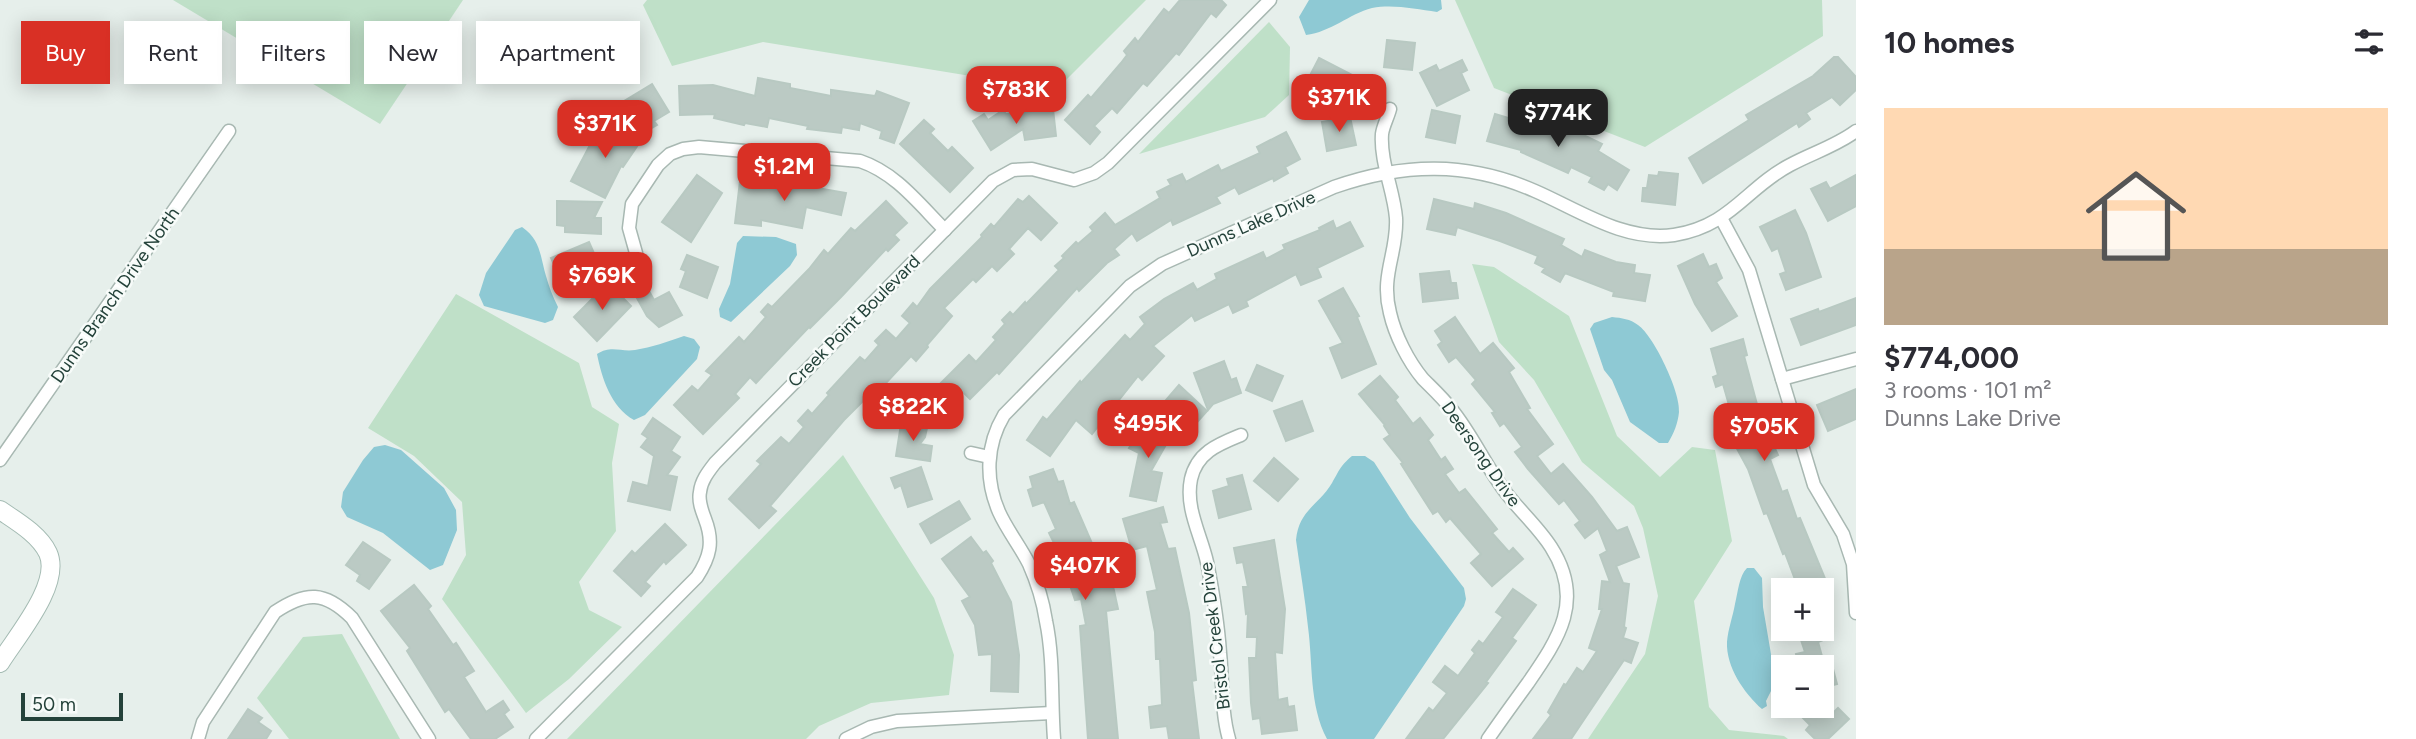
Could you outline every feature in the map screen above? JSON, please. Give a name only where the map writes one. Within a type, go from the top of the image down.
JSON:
[{"type":"street","name":"Creek Point Boulevard","points":[[536,739],[697,577],[707,562],[711,546],[709,528],[701,509],[699,494],[705,477],[715,463],[993,181],[1013,170],[1031,169],[1074,180],[1094,173],[1108,163],[1270,0]]},
{"type":"street","name":"Deersong Drive","points":[[1390,109],[1382,134],[1396,219],[1395,238],[1387,268],[1386,289],[1390,313],[1407,355],[1422,377],[1462,422],[1484,463],[1508,496],[1551,546],[1565,580],[1566,612],[1560,633],[1488,739]]},
{"type":"street","name":"Dunns Branch Drive North","points":[[0,460],[229,131]]},
{"type":"street","name":"Dunns Lake Drive","points":[[1054,739],[1047,623],[1028,562],[999,513],[990,485],[989,457],[995,430],[1017,400],[1146,273],[1357,178],[1437,167],[1468,170],[1533,190],[1619,230],[1645,235],[1672,235],[1700,229],[1721,218],[1789,165],[1856,131]]},
{"type":"street","points":[[636,253],[629,228],[632,204],[658,165],[670,154],[699,147],[868,164],[893,177],[945,230]]},
{"type":"street","points":[[1721,218],[1749,271],[1814,485],[1843,534],[1853,564],[1856,613]]},
{"type":"street","points":[[1782,379],[1856,359]]},
{"type":"street","name":"Bristol Creek Drive","points":[[1229,739],[1223,706],[1215,602],[1204,547],[1192,514],[1189,496],[1192,476],[1199,461],[1211,447],[1241,435]]},
{"type":"street","points":[[971,453],[989,457]]},
{"type":"street","points":[[0,510],[37,538],[48,553],[52,570],[47,590],[0,663]]},
{"type":"street","points":[[198,739],[204,722],[275,612],[293,600],[307,597],[325,598],[340,606],[352,618],[429,739]]},
{"type":"street","points":[[846,739],[871,727],[897,720],[1052,713]]},
{"type":"green space","points":[[173,0],[463,0],[449,21],[364,21],[364,84],[407,84],[380,124],[313,84],[350,84],[350,21],[236,21],[236,38],[222,29],[222,21],[208,21]]},
{"type":"green space","points":[[647,0],[1146,0],[1056,90],[763,42],[672,66],[643,5]]},
{"type":"green space","points":[[1455,0],[1822,0],[1823,36],[1645,147],[1494,88]]},
{"type":"green space","points":[[1269,22],[1290,47],[1289,95],[1265,117],[1139,154]]},
{"type":"green space","points":[[1472,264],[1494,267],[1569,316],[1617,436],[1660,477],[1692,447],[1715,450],[1732,541],[1694,601],[1709,707],[1729,730],[1784,736],[1788,739],[1588,739],[1645,654],[1658,596],[1643,528],[1634,506],[1582,462],[1534,380],[1499,342]]},
{"type":"green space","points":[[456,294],[579,363],[592,407],[619,424],[612,463],[616,531],[579,582],[589,610],[622,627],[569,679],[526,713],[442,599],[466,555],[462,502],[414,456],[368,428]]},
{"type":"green space","points":[[843,455],[934,598],[954,655],[949,695],[871,703],[819,726],[806,739],[567,739]]},
{"type":"green space","points":[[342,634],[400,739],[289,739],[257,698],[303,637]]},
{"type":"water","points":[[1309,0],[1441,0],[1442,9],[1437,12],[1396,7],[1372,8],[1324,30],[1306,35],[1299,17]]},
{"type":"water","points":[[522,227],[536,243],[558,307],[553,320],[545,323],[484,306],[479,295],[486,273],[515,230]]},
{"type":"water","points":[[743,236],[776,237],[796,244],[797,255],[790,266],[731,322],[720,317],[719,309],[730,284],[737,243]]},
{"type":"water","points":[[1612,317],[1626,319],[1638,325],[1665,366],[1676,392],[1679,412],[1668,443],[1659,443],[1630,422],[1612,380],[1604,370],[1590,329],[1594,323]]},
{"type":"water","points":[[684,336],[694,339],[700,347],[697,359],[645,415],[634,420],[619,408],[614,400],[605,382],[597,354],[611,349],[641,349]]},
{"type":"water","points":[[385,445],[401,450],[444,488],[456,510],[457,530],[443,565],[430,570],[383,533],[347,517],[341,507],[343,492],[363,460],[374,447]]},
{"type":"water","points":[[1352,456],[1365,456],[1374,462],[1410,518],[1464,588],[1466,599],[1464,606],[1374,739],[1327,739],[1314,698],[1307,616],[1296,540],[1305,515],[1327,491],[1342,466]]},
{"type":"water","points":[[1747,568],[1754,568],[1762,578],[1763,607],[1771,655],[1771,691],[1766,701],[1767,706],[1762,709],[1737,679],[1727,651],[1728,632],[1742,575]]},
{"type":"building","points":[[1180,0],[1221,0],[1226,5],[1216,17],[1211,13],[1179,55],[1176,53],[1147,86],[1143,83],[1117,113],[1112,108],[1094,126],[1100,132],[1090,144],[1065,120],[1088,95],[1091,98],[1121,63],[1127,55],[1124,51],[1135,38],[1138,42],[1164,9],[1169,13]]},
{"type":"building","points":[[1387,40],[1415,43],[1412,70],[1384,67]]},
{"type":"building","points":[[1834,57],[1838,57],[1856,77],[1856,90],[1840,105],[1832,97],[1806,113],[1810,119],[1799,127],[1797,123],[1703,183],[1689,158],[1749,120],[1746,115],[1813,76]]},
{"type":"building","points":[[1319,58],[1354,76],[1339,105],[1304,87]]},
{"type":"building","points":[[1462,60],[1467,70],[1461,73],[1469,90],[1437,106],[1420,73],[1436,65],[1439,71]]},
{"type":"building","points":[[758,78],[831,96],[831,90],[875,96],[877,91],[909,103],[894,143],[880,138],[882,131],[860,123],[859,130],[842,127],[841,133],[807,129],[808,126],[769,118],[767,127],[714,118],[715,114],[680,115],[679,86],[713,85],[755,96]]},
{"type":"building","points":[[652,84],[669,112],[654,121],[657,125],[643,133],[624,101]]},
{"type":"building","points":[[1053,109],[1056,136],[1025,140],[1023,129],[991,150],[973,121],[984,114],[988,120],[1003,110],[1006,114]]},
{"type":"building","points":[[1432,110],[1460,116],[1455,143],[1426,137]]},
{"type":"building","points":[[1495,114],[1532,125],[1535,116],[1573,130],[1602,144],[1598,151],[1629,170],[1617,190],[1608,184],[1604,190],[1589,182],[1592,177],[1571,167],[1568,173],[1521,150],[1487,141]]},
{"type":"building","points":[[1350,117],[1356,145],[1327,151],[1322,122]]},
{"type":"building","points":[[924,120],[934,129],[930,133],[948,151],[952,147],[973,168],[950,192],[900,144]]},
{"type":"building","points":[[619,124],[642,139],[623,167],[621,166],[605,198],[571,181],[598,129],[609,137]]},
{"type":"building","points":[[1286,132],[1300,159],[1285,167],[1288,173],[1239,194],[1235,187],[1216,197],[1220,203],[1173,225],[1171,220],[1137,241],[1132,233],[1114,249],[1119,255],[1079,291],[1077,288],[999,374],[997,372],[970,399],[961,390],[938,421],[933,421],[917,409],[934,386],[936,388],[969,355],[976,362],[996,340],[993,337],[1005,324],[1002,320],[1010,312],[1013,315],[1025,302],[1026,304],[1059,270],[1055,266],[1064,258],[1062,256],[1076,242],[1078,244],[1093,231],[1090,227],[1105,213],[1115,225],[1160,198],[1157,192],[1171,185],[1168,180],[1182,174],[1186,182],[1218,165],[1221,171],[1260,153],[1257,147]]},
{"type":"building","points":[[1659,172],[1678,174],[1675,205],[1642,201],[1643,188],[1647,188],[1649,175],[1658,176]]},
{"type":"building","points":[[697,175],[722,193],[691,242],[662,222]]},
{"type":"building","points":[[1856,175],[1856,206],[1828,221],[1811,189],[1826,182],[1830,189]]},
{"type":"building","points":[[740,181],[783,186],[783,182],[846,193],[841,215],[806,207],[802,228],[761,220],[761,226],[735,223]]},
{"type":"building","points":[[1029,196],[1057,223],[1041,240],[1028,228],[1009,249],[1014,254],[997,271],[992,266],[976,282],[973,279],[944,308],[952,316],[928,347],[916,361],[911,356],[885,384],[874,390],[844,420],[770,506],[776,511],[759,528],[729,499],[761,464],[757,461],[781,437],[789,444],[804,427],[798,421],[808,410],[812,414],[860,357],[865,361],[879,345],[875,341],[886,330],[896,339],[910,323],[902,316],[913,303],[917,307],[930,289],[982,237],[991,224],[994,227],[1018,199],[1023,202]]},
{"type":"building","points":[[1434,199],[1474,209],[1475,203],[1506,213],[1564,239],[1561,245],[1582,257],[1585,250],[1616,262],[1635,265],[1634,273],[1650,275],[1645,301],[1613,296],[1614,292],[1565,273],[1560,282],[1542,272],[1545,268],[1535,263],[1538,256],[1500,241],[1457,227],[1455,235],[1427,229]]},
{"type":"building","points":[[557,201],[602,202],[594,218],[601,218],[601,234],[565,232],[565,226],[557,225]]},
{"type":"building","points":[[886,201],[907,223],[894,235],[899,240],[888,251],[886,249],[756,383],[750,377],[735,394],[739,398],[703,434],[674,405],[692,386],[698,391],[712,375],[706,371],[739,337],[744,342],[766,317],[761,312],[768,304],[772,307],[824,250],[828,254],[851,228],[855,231]]},
{"type":"building","points":[[1795,210],[1821,277],[1786,290],[1780,274],[1786,272],[1778,248],[1772,251],[1760,227]]},
{"type":"building","points":[[1333,221],[1336,229],[1350,222],[1363,246],[1317,268],[1321,277],[1301,285],[1296,274],[1246,301],[1248,306],[1233,313],[1229,304],[1195,321],[1192,315],[1153,346],[1164,356],[1142,380],[1138,376],[1092,434],[1076,420],[1050,456],[1027,440],[1043,417],[1047,420],[1125,335],[1130,340],[1145,324],[1140,317],[1164,299],[1193,283],[1197,290],[1217,279],[1215,274],[1263,252],[1266,259],[1285,249],[1283,245],[1320,230],[1319,228]]},
{"type":"building","points":[[589,242],[600,267],[567,281],[561,267],[556,269],[551,258]]},
{"type":"building","points":[[1703,254],[1709,267],[1716,264],[1722,278],[1716,282],[1737,316],[1712,331],[1695,304],[1678,266]]},
{"type":"building","points":[[687,255],[718,267],[707,298],[680,287],[686,271],[681,269]]},
{"type":"building","points":[[1449,271],[1451,283],[1456,283],[1458,298],[1423,302],[1420,274]]},
{"type":"building","points":[[608,283],[631,306],[597,341],[574,317]]},
{"type":"building","points":[[1343,288],[1359,316],[1357,317],[1376,364],[1342,378],[1330,348],[1343,343],[1319,301]]},
{"type":"building","points":[[649,291],[654,300],[669,292],[682,315],[659,327],[647,316],[637,298]]},
{"type":"building","points":[[1856,298],[1856,325],[1801,345],[1791,319]]},
{"type":"building","points":[[1455,317],[1480,354],[1493,343],[1514,368],[1509,372],[1530,408],[1527,409],[1553,444],[1537,456],[1551,474],[1563,464],[1617,531],[1627,527],[1639,557],[1616,566],[1623,583],[1629,584],[1623,638],[1638,643],[1631,663],[1624,660],[1571,739],[1533,739],[1551,715],[1548,712],[1564,684],[1566,685],[1577,668],[1583,672],[1597,651],[1589,648],[1602,609],[1599,609],[1602,581],[1610,582],[1600,555],[1607,551],[1598,528],[1585,538],[1575,525],[1580,521],[1564,500],[1559,504],[1528,469],[1515,452],[1522,447],[1504,423],[1500,426],[1492,413],[1495,412],[1472,384],[1476,380],[1456,357],[1449,362],[1438,345],[1442,342],[1435,331]]},
{"type":"building","points":[[1743,339],[1747,355],[1744,356],[1758,408],[1763,407],[1767,421],[1763,423],[1778,455],[1770,459],[1782,492],[1787,490],[1797,519],[1800,518],[1825,578],[1794,578],[1767,513],[1764,514],[1748,469],[1734,443],[1739,440],[1723,384],[1716,387],[1713,377],[1718,375],[1711,349]]},
{"type":"building","points":[[1224,361],[1231,380],[1236,378],[1241,393],[1213,404],[1208,410],[1194,373]]},
{"type":"building","points":[[1257,365],[1283,376],[1272,401],[1246,390]]},
{"type":"building","points":[[1380,376],[1398,397],[1395,400],[1413,424],[1420,418],[1433,435],[1428,440],[1441,460],[1445,457],[1453,469],[1445,474],[1459,493],[1465,489],[1497,529],[1492,533],[1509,552],[1513,548],[1523,559],[1492,586],[1471,563],[1481,554],[1450,518],[1446,522],[1438,511],[1433,514],[1401,464],[1403,463],[1384,439],[1390,435],[1385,425],[1359,394]]},
{"type":"building","points":[[1179,385],[1207,411],[1189,431],[1161,406]]},
{"type":"building","points":[[1856,389],[1856,419],[1828,431],[1817,405]]},
{"type":"building","points":[[1302,401],[1313,431],[1286,441],[1274,411]]},
{"type":"building","points":[[653,418],[680,437],[671,451],[680,457],[667,475],[677,477],[670,510],[628,501],[633,482],[648,486],[654,456],[641,447],[648,438],[642,434]]},
{"type":"building","points":[[1146,419],[1172,434],[1151,471],[1162,473],[1156,501],[1130,496],[1139,453],[1129,448]]},
{"type":"building","points":[[901,424],[927,428],[920,444],[932,446],[930,461],[896,456]]},
{"type":"building","points":[[1274,458],[1298,479],[1278,501],[1254,481]]},
{"type":"building","points":[[921,467],[932,499],[908,507],[901,485],[895,488],[891,478]]},
{"type":"building","points":[[1053,469],[1058,482],[1063,481],[1070,504],[1074,502],[1107,578],[1111,577],[1118,609],[1106,611],[1118,739],[1088,739],[1080,626],[1086,625],[1081,599],[1075,600],[1064,567],[1072,564],[1063,544],[1056,547],[1049,533],[1056,529],[1044,502],[1033,506],[1028,490],[1033,488],[1030,477]]},
{"type":"building","points":[[1242,475],[1251,509],[1219,518],[1213,491],[1229,486],[1227,479]]},
{"type":"building","points":[[959,501],[970,519],[931,543],[920,524]]},
{"type":"building","points":[[1163,507],[1167,522],[1160,523],[1168,549],[1175,548],[1189,613],[1196,680],[1192,681],[1199,739],[1169,739],[1167,726],[1151,728],[1149,707],[1162,705],[1160,659],[1156,659],[1155,632],[1147,592],[1157,590],[1147,546],[1132,550],[1123,519]]},
{"type":"building","points":[[665,524],[686,545],[666,564],[664,561],[645,582],[650,586],[641,596],[614,571],[632,551],[635,554]]},
{"type":"building","points":[[971,537],[993,561],[991,563],[1011,602],[1019,655],[1018,692],[991,691],[992,654],[979,655],[975,625],[962,601],[970,597],[942,559]]},
{"type":"building","points":[[1274,540],[1285,609],[1282,653],[1275,652],[1278,700],[1287,698],[1288,707],[1294,706],[1297,730],[1262,734],[1260,718],[1253,719],[1251,703],[1249,658],[1256,658],[1257,637],[1247,637],[1248,613],[1246,614],[1243,587],[1248,587],[1243,562],[1237,563],[1234,548]]},
{"type":"building","points":[[363,542],[390,560],[369,589],[357,581],[360,575],[346,565]]},
{"type":"building","points":[[414,585],[431,606],[428,609],[453,645],[456,643],[474,671],[464,677],[486,712],[503,701],[509,710],[504,714],[513,727],[495,739],[471,739],[449,709],[445,712],[407,651],[410,648],[381,611]]},
{"type":"building","points":[[1513,589],[1536,605],[1512,638],[1516,641],[1486,682],[1488,683],[1443,739],[1406,739],[1429,708],[1433,711],[1447,693],[1433,682],[1445,666],[1458,676],[1475,653],[1472,650],[1479,641],[1483,644],[1503,617],[1496,612]]},
{"type":"building","points":[[1801,641],[1821,641],[1818,642],[1822,655],[1796,655],[1805,652]]},
{"type":"building","points":[[1838,708],[1849,719],[1828,739],[1815,739],[1806,730],[1810,725],[1803,718],[1834,718],[1834,712]]},
{"type":"building","points":[[248,709],[262,718],[258,722],[271,731],[266,739],[228,739]]}]
